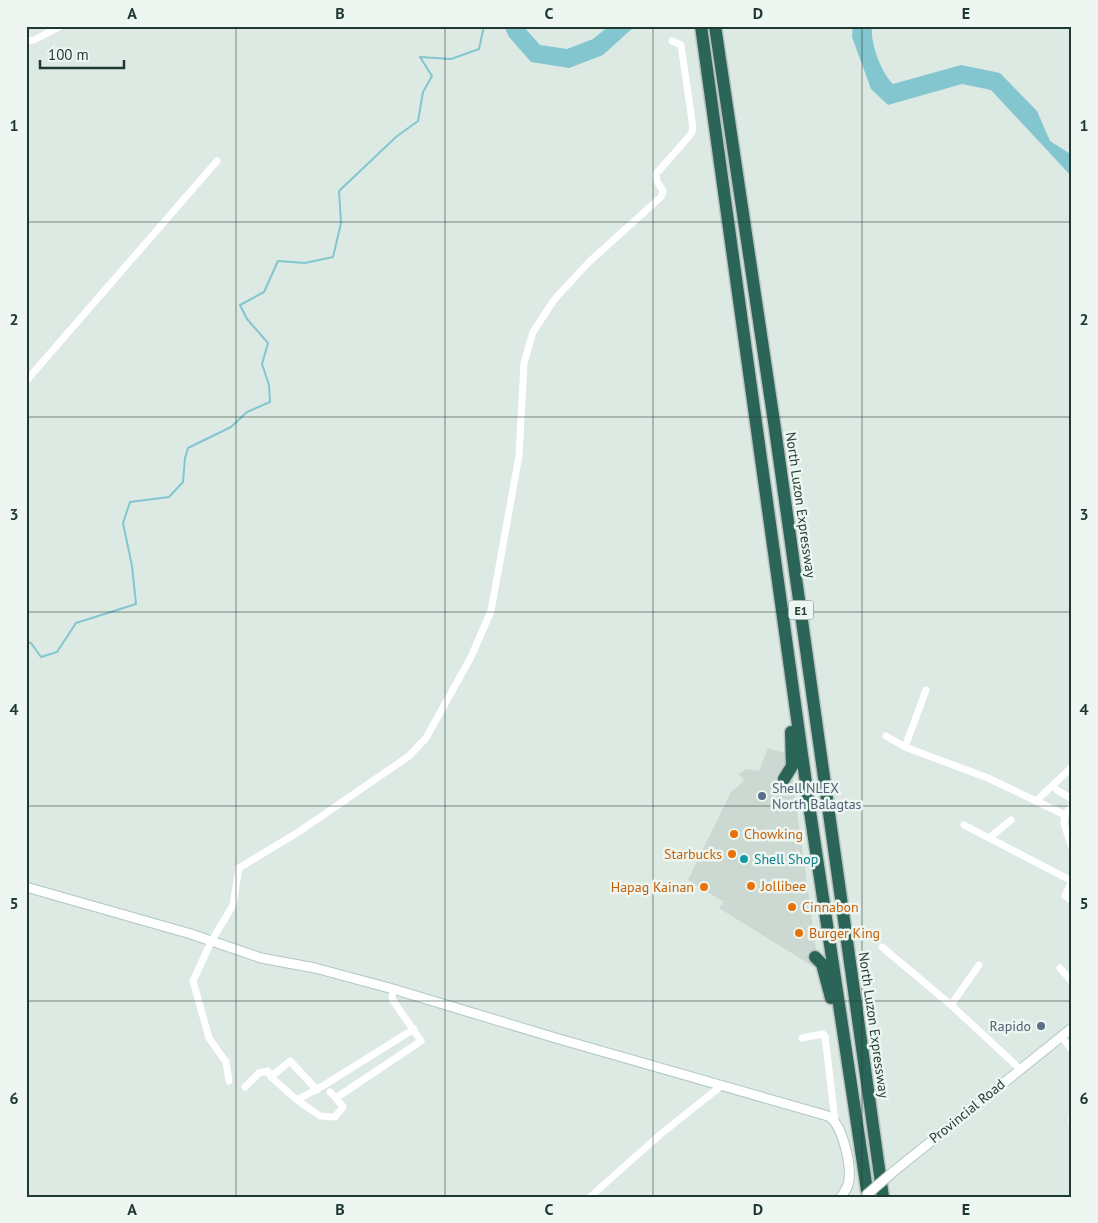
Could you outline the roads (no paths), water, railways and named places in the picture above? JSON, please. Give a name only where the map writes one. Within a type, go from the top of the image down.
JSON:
[{"type":"highway","name":"E1","points":[[702,26],[866,1194]]},
{"type":"highway","name":"North Luzon Expressway","points":[[715,26],[774,422],[883,1196]]},
{"type":"highway","points":[[780,591],[780,633],[792,756],[792,766],[784,779]]},
{"type":"highway","points":[[815,957],[822,964],[830,992],[859,1140]]},
{"type":"street","points":[[26,41],[34,40],[61,26]]},
{"type":"street","points":[[229,1081],[226,1062],[209,1038],[193,981],[211,942],[234,905],[240,866],[300,831],[414,752],[426,738],[471,657],[491,611],[497,584],[508,510],[519,456],[524,363],[533,332],[554,300],[588,262],[661,197],[663,191],[657,181],[656,174],[691,134],[692,118],[681,45],[679,42],[672,41]]},
{"type":"street","points":[[26,381],[217,161]]},
{"type":"street","points":[[905,747],[926,690]]},
{"type":"street","points":[[886,736],[905,747],[988,778],[1064,815]]},
{"type":"street","points":[[1036,801],[1072,767]]},
{"type":"street","points":[[1057,790],[1072,799]]},
{"type":"street","points":[[1072,805],[1064,815],[1064,824],[1070,833],[1072,848]]},
{"type":"street","points":[[989,838],[1011,820]]},
{"type":"street","points":[[964,825],[1072,882],[1065,896],[1072,901]]},
{"type":"street","points":[[26,887],[261,958],[315,968],[393,988],[800,1108],[835,1121]]},
{"type":"street","points":[[882,947],[1019,1068]]},
{"type":"street","points":[[951,1006],[979,965]]},
{"type":"street","points":[[1060,968],[1072,982]]},
{"type":"street","points":[[336,1098],[421,1041],[392,999],[393,988]]},
{"type":"street","name":"Provincial Road","points":[[866,1194],[1019,1068],[1072,1028]]},
{"type":"street","points":[[297,1100],[317,1090],[414,1029]]},
{"type":"street","points":[[802,1038],[823,1034],[825,1036],[835,1121],[841,1132],[849,1171],[847,1188],[841,1197]]},
{"type":"street","points":[[1062,1036],[1072,1050]]},
{"type":"street","points":[[272,1077],[290,1061],[317,1090]]},
{"type":"street","points":[[245,1087],[262,1071],[268,1071],[297,1100],[320,1116],[335,1117],[343,1107],[330,1092]]},
{"type":"street","points":[[590,1197],[662,1133],[721,1086]]},
{"type":"street","points":[[1072,1118],[1072,1124]]},
{"type":"water","points":[[504,26],[523,26],[540,45],[567,49],[593,39],[609,26],[635,26],[603,55],[569,68],[531,62],[509,37]]},
{"type":"water","points":[[853,26],[872,26],[877,57],[884,73],[893,84],[961,65],[1000,73],[1037,111],[1050,141],[1072,155],[1072,177],[991,90],[962,84],[888,105],[871,89],[852,37]]},
{"type":"waterway","points":[[26,642],[31,643],[41,657],[57,652],[76,623],[136,604],[132,566],[123,523],[130,502],[169,497],[183,482],[185,458],[188,448],[231,427],[247,412],[270,402],[269,385],[262,364],[268,343],[247,319],[240,305],[264,292],[278,261],[305,263],[333,257],[341,223],[339,191],[396,137],[418,121],[423,92],[432,76],[420,57],[451,59],[479,49],[484,26]]},
{"type":"place","name":"Shell NLEX North Balagtas","points":[[762,796]]},
{"type":"place","name":"Chowking","points":[[734,834]]},
{"type":"place","name":"Starbucks","points":[[732,854]]},
{"type":"place","name":"Shell Shop","points":[[744,859]]},
{"type":"place","name":"Jollibee","points":[[751,886]]},
{"type":"place","name":"Hapag Kainan","points":[[704,887]]},
{"type":"place","name":"Cinnabon","points":[[792,907]]},
{"type":"place","name":"Burger King","points":[[799,933]]},
{"type":"place","name":"Rapido","points":[[1041,1026]]}]
